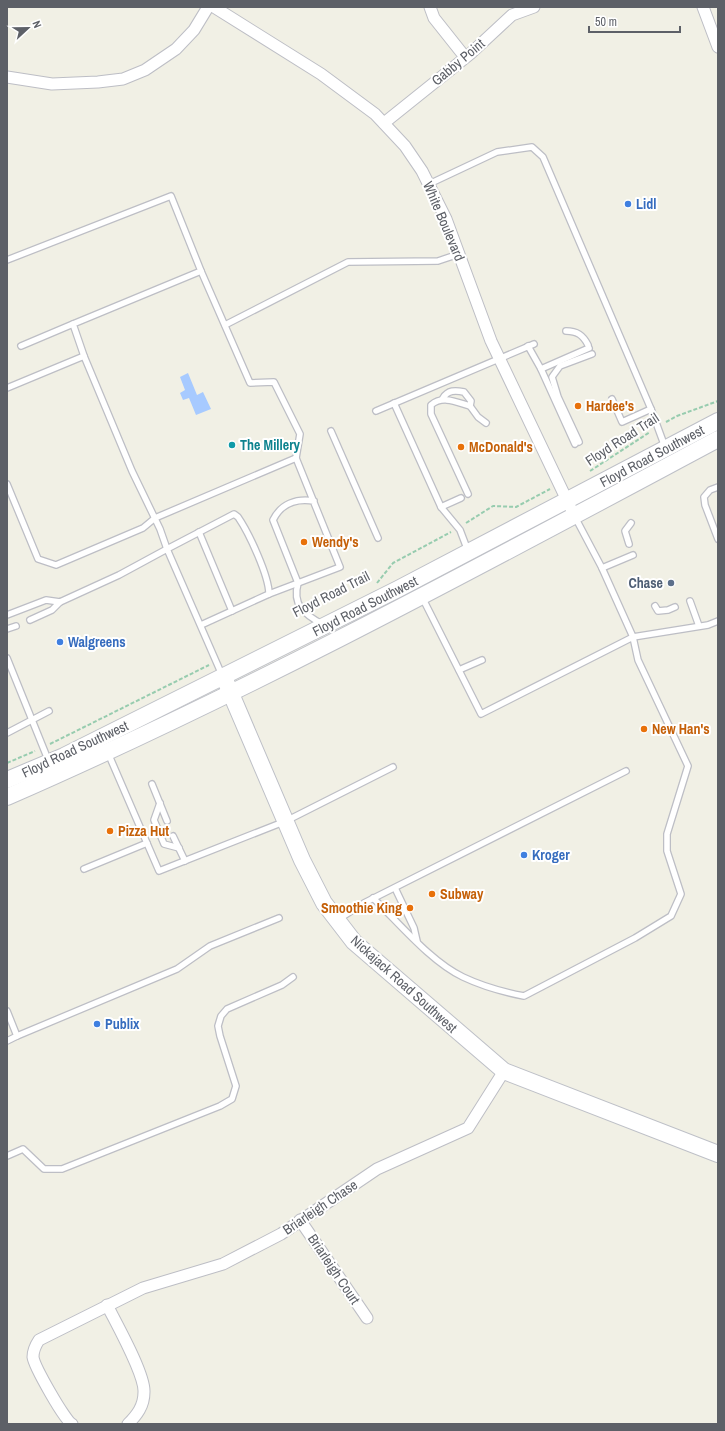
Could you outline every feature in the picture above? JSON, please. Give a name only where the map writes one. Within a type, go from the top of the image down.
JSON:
[{"type":"main road","name":"Floyd Road Southwest","points":[[7,797],[108,753],[422,596],[571,508],[666,449],[718,421]]},
{"type":"main road","name":"Floyd Road Southwest","points":[[7,780],[46,755],[223,677],[469,553],[571,508],[718,439]]},
{"type":"main road","name":"Nickajack Road Southwest","points":[[223,677],[302,860],[324,903],[354,942],[504,1071],[718,1154]]},
{"type":"street","points":[[7,77],[52,84],[98,82],[123,79],[145,70],[176,49],[194,30],[208,7]]},
{"type":"street","name":"White Boulevard","points":[[214,7],[321,74],[375,114],[405,146],[429,184],[446,218],[491,341],[571,508]]},
{"type":"street","points":[[430,7],[434,18],[465,57]]},
{"type":"street","name":"Gabby Point","points":[[384,123],[465,57],[512,16],[534,7]]},
{"type":"street","points":[[702,7],[718,47]]},
{"type":"street","name":"Briarleigh Chase","points":[[72,1424],[60,1409],[33,1359],[33,1349],[39,1340],[107,1304],[143,1288],[223,1264],[281,1234],[377,1169],[468,1128],[504,1071]]},
{"type":"street","name":"Briarleigh Court","points":[[300,1220],[367,1318]]},
{"type":"street","points":[[107,1304],[141,1376],[145,1390],[143,1402],[137,1415],[128,1424]]},
{"type":"lane","points":[[429,184],[497,152],[532,147],[543,157],[651,409],[666,449]]},
{"type":"lane","points":[[7,260],[171,196],[201,271],[250,383],[274,382],[300,434],[296,458],[340,567],[269,594],[201,625]]},
{"type":"lane","points":[[225,325],[348,262],[438,261],[459,254]]},
{"type":"lane","points":[[21,346],[201,271]]},
{"type":"lane","points":[[73,324],[84,356],[132,471],[155,518],[223,677]]},
{"type":"lane","points":[[540,369],[589,346],[581,334],[575,331],[566,331]]},
{"type":"lane","points":[[376,411],[531,345],[540,369],[577,443],[558,397],[552,377],[560,366],[592,354]]},
{"type":"lane","points":[[7,388],[84,356]]},
{"type":"lane","points":[[468,494],[431,414],[431,406],[436,400],[443,398],[449,392],[456,390],[464,392],[471,401],[470,406]]},
{"type":"lane","points":[[443,398],[470,406],[478,417],[486,423]]},
{"type":"lane","points":[[612,399],[622,422],[651,409]]},
{"type":"lane","points":[[394,403],[442,507],[458,528],[469,553]]},
{"type":"lane","points":[[331,431],[378,538]]},
{"type":"lane","points":[[7,484],[38,559],[56,565],[144,528],[155,518],[296,458]]},
{"type":"lane","points":[[718,487],[710,490],[704,497],[705,505],[718,539]]},
{"type":"lane","points":[[442,507],[461,498]]},
{"type":"lane","points":[[314,501],[301,499],[278,509],[273,520],[298,582],[295,594],[304,612],[326,626]]},
{"type":"lane","points":[[373,898],[432,955],[462,976],[506,993],[524,996],[634,938],[671,916],[681,894],[667,850],[667,834],[688,766],[638,660],[633,637],[602,568],[571,508]]},
{"type":"lane","points":[[30,620],[52,610],[60,602],[95,586],[234,514],[238,517],[262,569],[269,587],[269,594]]},
{"type":"lane","points":[[628,544],[625,531],[631,523]]},
{"type":"lane","points":[[199,532],[232,610]]},
{"type":"lane","points":[[602,568],[633,555]]},
{"type":"lane","points":[[422,596],[481,714],[633,637],[699,626],[718,621]]},
{"type":"lane","points":[[7,615],[46,600],[60,602]]},
{"type":"lane","points":[[690,601],[699,626]]},
{"type":"lane","points":[[655,606],[658,611],[675,607]]},
{"type":"lane","points":[[7,629],[16,626]]},
{"type":"lane","points":[[7,658],[46,755]]},
{"type":"lane","points":[[459,670],[482,660]]},
{"type":"lane","points":[[7,733],[49,711]]},
{"type":"lane","points":[[108,753],[159,871],[286,821],[393,768]]},
{"type":"lane","points":[[338,921],[373,898],[626,771]]},
{"type":"lane","points":[[152,784],[167,821]]},
{"type":"lane","points":[[160,803],[154,820],[164,844],[179,848]]},
{"type":"lane","points":[[173,836],[185,861]]},
{"type":"lane","points":[[84,869],[147,843]]},
{"type":"lane","points":[[395,888],[414,928],[417,941]]},
{"type":"lane","points":[[7,1041],[177,970],[210,946],[279,918]]},
{"type":"lane","points":[[7,1156],[23,1149],[44,1170],[62,1169],[220,1106],[232,1099],[236,1086],[220,1036],[218,1026],[221,1016],[227,1009],[282,985],[292,977]]},
{"type":"lane","points":[[7,1011],[17,1036]]},
{"type":"path","name":"Floyd Road Trail","points":[[587,473],[677,416],[718,401]]},
{"type":"path","name":"Floyd Road Trail","points":[[376,585],[393,563],[458,528],[493,506],[516,507],[560,484]]},
{"type":"path","points":[[7,763],[46,755],[102,719],[191,672],[217,661]]},
{"type":"water","points":[[188,373],[197,395],[203,392],[211,409],[196,415],[189,398],[183,400],[180,393],[185,390],[180,377]]},
{"type":"place","name":"Lidl","points":[[628,204]]},
{"type":"place","name":"Hardee's","points":[[578,406]]},
{"type":"place","name":"The Millery","points":[[232,445]]},
{"type":"place","name":"McDonald's","points":[[461,447]]},
{"type":"place","name":"Wendy's","points":[[304,542]]},
{"type":"place","name":"Chase","points":[[671,583]]},
{"type":"place","name":"Walgreens","points":[[60,642]]},
{"type":"place","name":"New Han's","points":[[644,729]]},
{"type":"place","name":"Pizza Hut","points":[[110,831]]},
{"type":"place","name":"Kroger","points":[[524,855]]},
{"type":"place","name":"Subway","points":[[432,894]]},
{"type":"place","name":"Smoothie King","points":[[410,908]]},
{"type":"place","name":"Publix","points":[[97,1024]]}]
